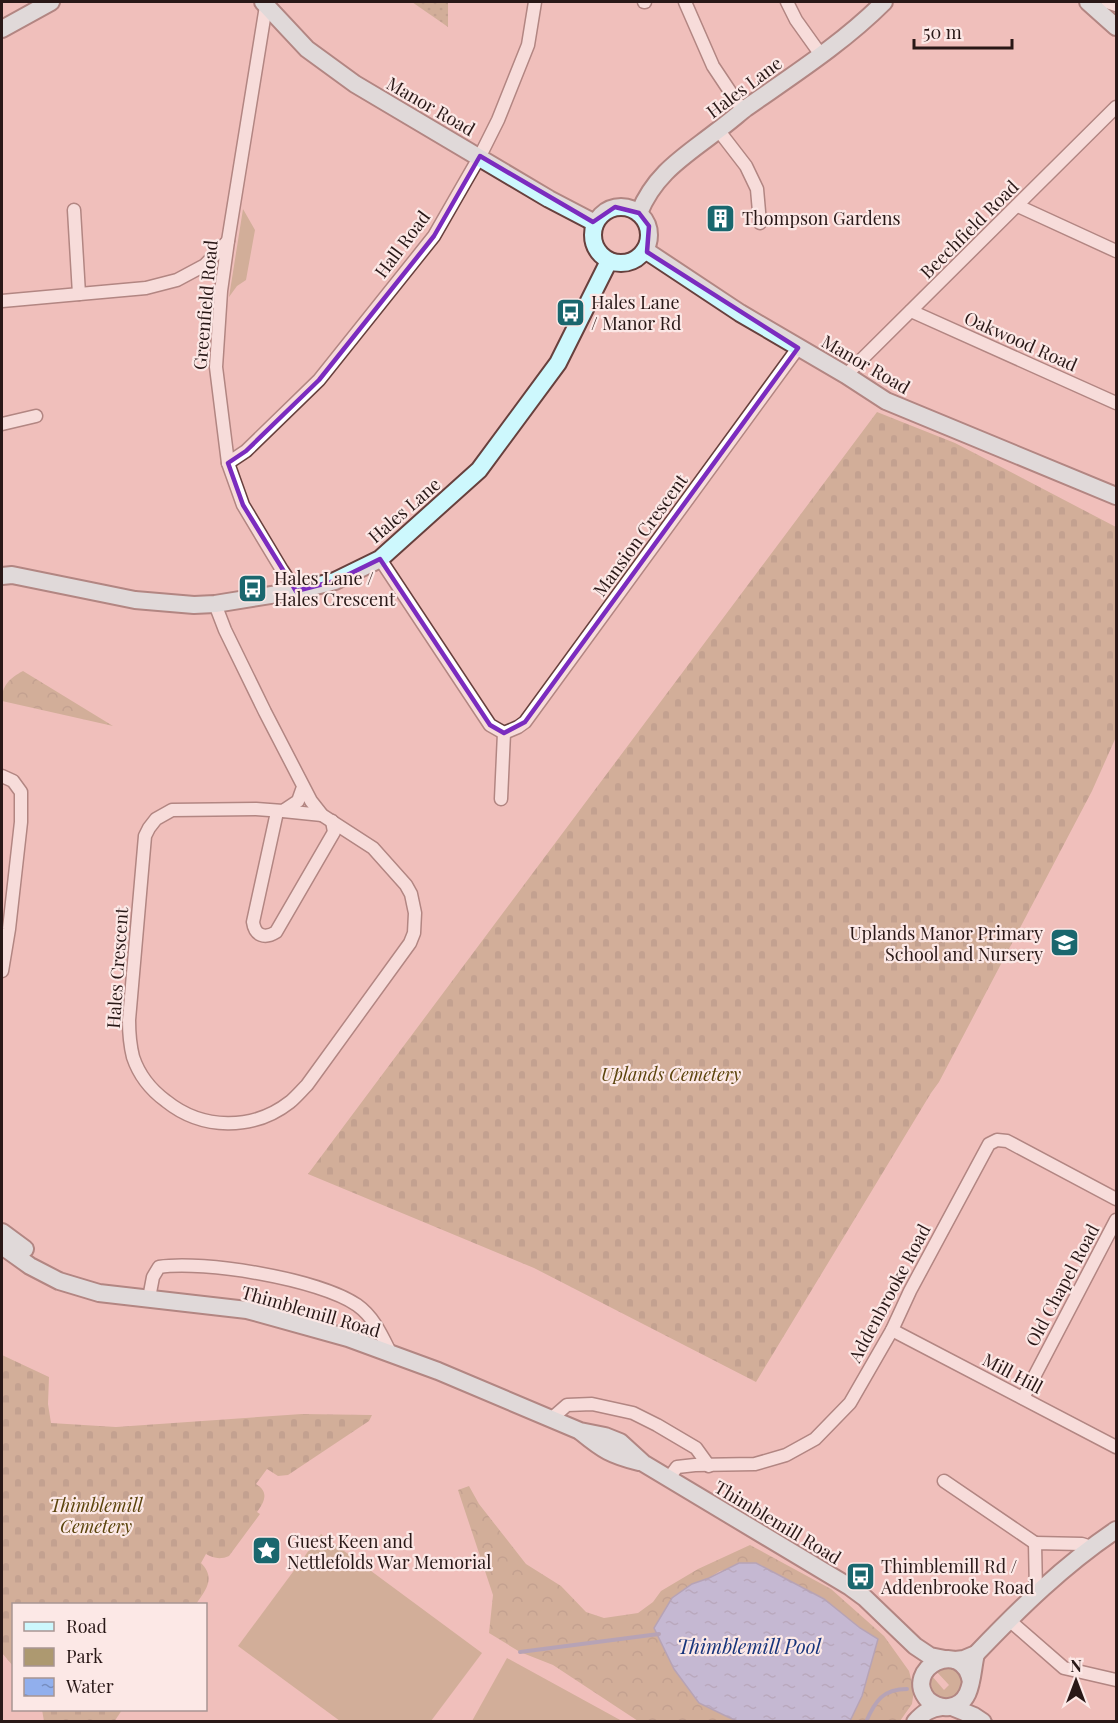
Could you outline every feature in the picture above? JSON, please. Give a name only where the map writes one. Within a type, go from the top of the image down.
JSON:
[{"type":"street","points":[[2,29],[51,2]]},
{"type":"street","name":"Hall Road","points":[[228,462],[246,451],[319,380],[434,236],[498,120],[528,45],[535,2]]},
{"type":"street","points":[[685,2],[713,66],[743,111]]},
{"type":"street","points":[[787,2],[796,20],[820,55]]},
{"type":"street","name":"Hales Lane","points":[[639,213],[646,195],[669,168],[820,55],[884,2]]},
{"type":"street","points":[[1088,2],[1116,27]]},
{"type":"street","points":[[1107,2],[1116,5]]},
{"type":"street","name":"Manor Road","points":[[265,4],[307,49],[355,84],[480,156],[549,199],[595,223]]},
{"type":"street","name":"Greenfield Road","points":[[265,4],[221,291],[216,367],[228,462],[243,505],[296,591]]},
{"type":"street","name":"Beechfield Road","points":[[846,375],[1116,107]]},
{"type":"street","points":[[719,131],[746,166],[757,189],[760,223]]},
{"type":"street","points":[[623,206],[639,213],[649,226],[649,243],[640,256],[625,263],[609,261],[602,256],[593,240],[595,223],[607,210],[623,206]]},
{"type":"street","points":[[1018,206],[1116,251]]},
{"type":"street","points":[[74,210],[79,294]]},
{"type":"street","points":[[2,301],[146,288],[177,279],[205,265],[228,241]]},
{"type":"street","name":"Manor Road","points":[[645,250],[798,348],[886,401],[1116,496]]},
{"type":"street","name":"Hales Lane","points":[[2,576],[12,575],[135,600],[169,604],[215,604],[296,591],[335,581],[380,559],[479,470],[558,363],[609,261]]},
{"type":"street","name":"Oakwood Road","points":[[911,311],[1116,403]]},
{"type":"street","name":"Mansion Crescent","points":[[504,733],[525,722],[798,348]]},
{"type":"street","points":[[2,424],[36,416]]},
{"type":"street","points":[[380,559],[490,726],[504,733],[501,799]]},
{"type":"street","name":"Hales Crescent","points":[[215,604],[225,630],[303,787],[327,818],[372,848],[406,885],[411,894],[415,914],[414,933],[410,943],[307,1085],[291,1101],[274,1113],[255,1120],[219,1124],[197,1120],[179,1111],[152,1090],[136,1065],[129,1040],[145,836],[148,828],[156,819],[172,810],[256,809],[327,818]]},
{"type":"street","points":[[2,776],[13,781],[21,792],[21,822],[5,928],[2,971]]},
{"type":"street","points":[[303,787],[298,801],[280,812],[253,922],[258,934],[270,936],[276,932],[334,832],[327,818]]},
{"type":"street","name":"Addenbrooke Road","points":[[669,1478],[677,1467],[755,1464],[786,1455],[815,1439],[850,1403],[892,1330],[910,1291],[989,1144],[997,1140],[1007,1141],[1116,1199]]},
{"type":"street","name":"Old Chapel Road","points":[[1023,1398],[1116,1220]]},
{"type":"street","name":"Thimblemill Road","points":[[2,1232],[61,1270],[122,1295]]},
{"type":"street","name":"Thimblemill Road","points":[[2,1246],[30,1266],[60,1281],[99,1293],[247,1310],[346,1338],[580,1431],[605,1436],[620,1442],[643,1463],[850,1587],[865,1598],[915,1647],[930,1656],[950,1660]]},
{"type":"street","name":"Thimblemill Road","points":[[149,1298],[153,1277],[159,1267],[170,1265],[230,1269],[304,1283],[335,1293],[358,1306],[377,1326],[391,1354]]},
{"type":"street","name":"Mill Hill","points":[[892,1330],[1116,1447]]},
{"type":"street","name":"Thimblemill Road","points":[[551,1419],[567,1404],[592,1404],[633,1413],[696,1448],[709,1466]]},
{"type":"street","points":[[944,1481],[1035,1543],[1082,1544],[1104,1538]]},
{"type":"street","points":[[918,1718],[924,1694],[922,1684],[924,1674],[933,1663],[964,1659],[976,1654],[1036,1592],[1104,1538],[1116,1525]]},
{"type":"street","points":[[1035,1543],[1036,1592]]},
{"type":"street","points":[[1009,1620],[1064,1668],[1116,1680]]},
{"type":"street","name":"Thimblemill Road","points":[[915,1647],[924,1674]]},
{"type":"street","points":[[918,1718],[930,1710],[947,1707],[965,1699],[976,1654]]},
{"type":"street","points":[[950,1660],[965,1668],[970,1686],[971,1708],[978,1719]]},
{"type":"street","points":[[924,1694],[933,1704],[978,1719]]},
{"type":"highlighted area","points":[[480,156],[593,222],[615,207],[639,213],[649,226],[647,252],[798,348],[525,722],[504,733],[490,725],[380,559],[335,581],[296,591],[243,505],[228,463],[246,451],[319,380],[434,236]]},
{"type":"green space","points":[[412,2],[448,2],[448,27]]},
{"type":"green space","points":[[243,209],[255,230],[246,280],[237,286],[229,297]]},
{"type":"green space","name":"Uplands Cemetery","points":[[877,412],[955,443],[1116,527],[1116,737],[1092,791],[939,1082],[756,1382],[534,1268],[308,1174]]},
{"type":"green space","points":[[23,671],[113,726],[2,701],[7,683]]},
{"type":"green space","name":"Thimblemill Cemetery","points":[[2,1355],[49,1377],[48,1404],[51,1423],[116,1427],[302,1414],[372,1415],[369,1421],[288,1475],[278,1476],[267,1469],[256,1484],[264,1493],[264,1500],[257,1512],[260,1514],[229,1556],[217,1558],[206,1554],[201,1563],[206,1568],[209,1579],[197,1603],[12,1603],[12,1665],[2,1653]]},
{"type":"green space","points":[[469,1486],[479,1504],[526,1564],[561,1586],[586,1612],[604,1618],[638,1613],[653,1602],[661,1591],[698,1569],[750,1545],[831,1589],[884,1636],[909,1671],[914,1690],[912,1704],[900,1721],[850,1721],[862,1696],[878,1639],[860,1628],[824,1599],[756,1563],[720,1571],[692,1584],[654,1628],[674,1669],[699,1703],[740,1721],[638,1721],[553,1665],[520,1652],[489,1633],[493,1595],[458,1490]]},
{"type":"green space","points":[[321,1534],[482,1653],[431,1721],[340,1721],[238,1646]]},
{"type":"green space","points":[[507,1658],[622,1721],[472,1721]]},
{"type":"green space","points":[[949,1666],[961,1673],[963,1685],[957,1697],[943,1700],[935,1695],[931,1681],[932,1676],[944,1690],[949,1685],[936,1671]]},
{"type":"green space","points":[[42,1711],[121,1711],[114,1722],[44,1721]]},
{"type":"water","name":"Thimblemill Pool","points":[[739,1563],[756,1563],[824,1599],[860,1628],[878,1639],[862,1696],[850,1721],[740,1722],[699,1703],[674,1669],[654,1628],[672,1598],[692,1584]]},
{"type":"waterway","points":[[520,1652],[659,1634]]},
{"type":"waterway","points":[[866,1722],[881,1698],[892,1691],[907,1689]]},
{"type":"place","name":"Thompson Gardens","points":[[721,218]]},
{"type":"place","name":"Hales Lane / Manor Rd","points":[[570,312]]},
{"type":"place","name":"Hales Lane / Hales Crescent","points":[[253,588]]},
{"type":"place","name":"Uplands Manor Primary School and Nursery","points":[[1064,943]]},
{"type":"place","name":"Guest Keen and Nettlefolds War Memorial","points":[[266,1551]]},
{"type":"place","name":"Thimblemill Rd / Addenbrooke Road","points":[[860,1576]]}]
